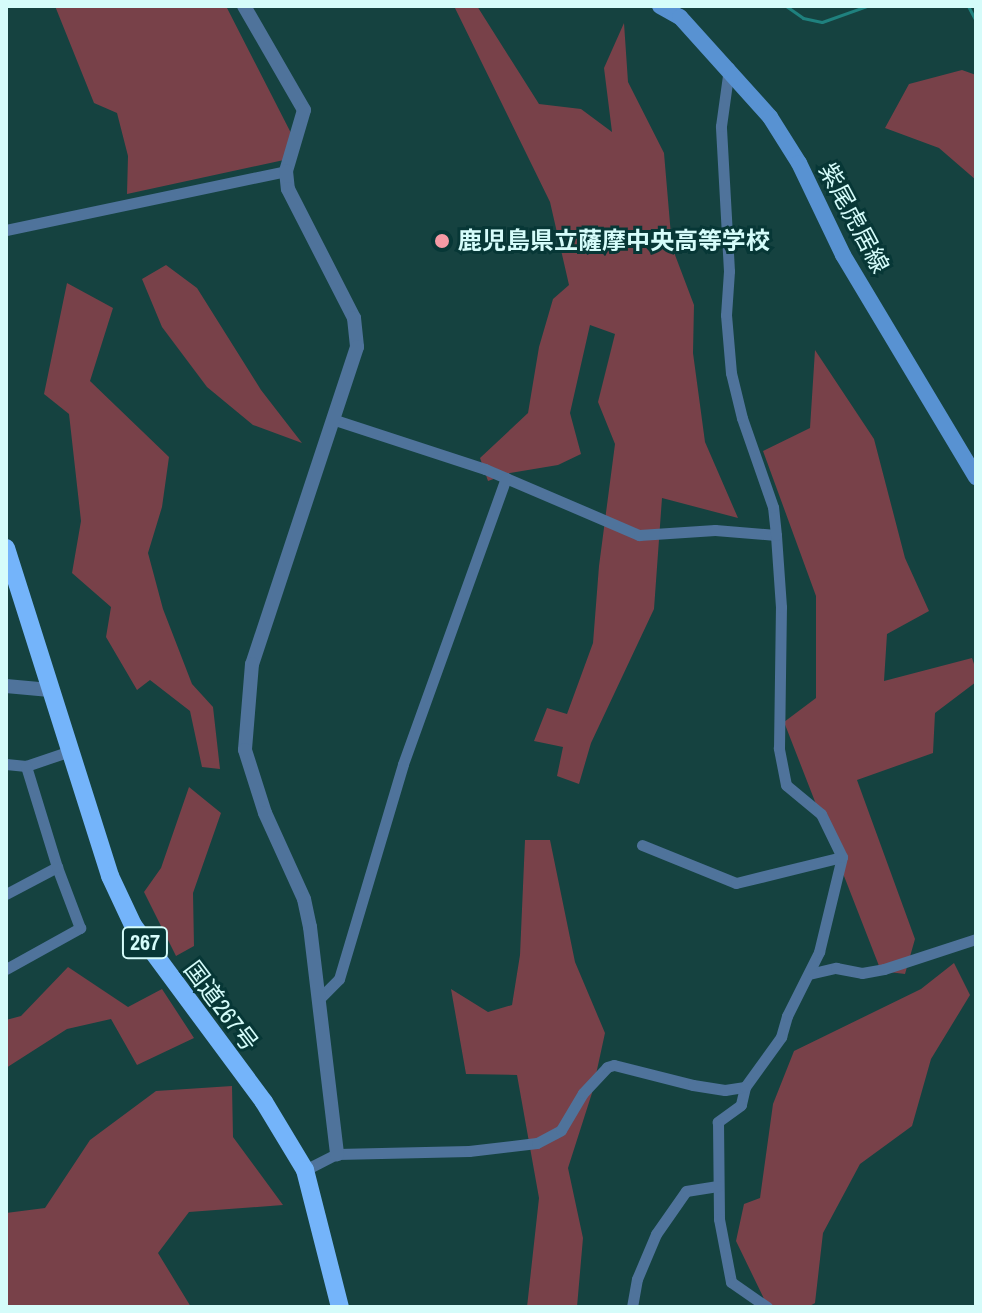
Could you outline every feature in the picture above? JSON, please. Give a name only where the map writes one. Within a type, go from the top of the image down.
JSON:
[{"type":"highway","name":"国道267号","points":[[6,548],[110,876],[133,925],[264,1102],[305,1170],[340,1307]]},
{"type":"main road","name":"紫尾虎居線","points":[[660,6],[680,17],[770,117],[799,163],[843,255],[976,477]]},
{"type":"street","points":[[244,6],[304,110],[286,171],[288,189],[354,318],[357,347],[252,664],[245,750],[265,813],[304,899],[337,1154]]},
{"type":"street","points":[[729,68],[721,126],[720,169],[727,236],[726,315],[731,373],[742,418],[773,507],[781,607],[779,748],[786,785],[821,814],[842,857],[819,952],[787,1016],[781,1037],[745,1087],[741,1105],[718,1122],[719,1219],[731,1282],[767,1307]]},
{"type":"street","points":[[6,230],[286,171]]},
{"type":"street","points":[[332,419],[506,478],[639,535],[715,530],[776,535]]},
{"type":"street","points":[[319,999],[339,979],[403,764],[506,478]]},
{"type":"street","points":[[6,686],[50,690]]},
{"type":"street","points":[[6,764],[26,766],[70,751]]},
{"type":"street","points":[[6,969],[80,928],[57,867],[26,766]]},
{"type":"street","points":[[642,845],[736,883],[842,857]]},
{"type":"street","points":[[6,894],[57,867]]},
{"type":"street","points":[[809,974],[836,968],[862,973],[884,969],[976,939]]},
{"type":"street","points":[[305,1170],[337,1154],[469,1151],[537,1143],[561,1130],[583,1093],[607,1067],[614,1065],[693,1085],[725,1090],[745,1087]]},
{"type":"street","points":[[632,1307],[637,1279],[656,1234],[686,1191],[718,1186]]},
{"type":"shaded area","points":[[55,6],[226,6],[293,137],[284,160],[127,194],[128,156],[117,113],[94,103]]},
{"type":"shaded area","points":[[454,6],[477,6],[539,104],[581,109],[612,132],[604,68],[624,23],[628,82],[664,153],[672,247],[694,305],[693,353],[705,442],[738,518],[662,498],[654,609],[591,743],[579,784],[557,776],[563,747],[534,741],[547,708],[567,714],[593,643],[599,566],[615,444],[598,402],[615,334],[590,325],[570,413],[581,454],[558,465],[510,473],[488,481],[480,458],[528,413],[539,347],[553,299],[569,285],[550,202]]},
{"type":"shaded area","points":[[962,70],[976,75],[976,180],[939,148],[885,128],[909,84]]},
{"type":"shaded area","points":[[166,265],[197,288],[261,390],[302,443],[253,425],[207,387],[162,327],[142,279]]},
{"type":"shaded area","points":[[67,283],[113,308],[90,381],[169,457],[162,507],[148,553],[163,609],[192,684],[213,707],[220,769],[202,767],[190,711],[150,680],[137,690],[106,637],[111,607],[72,573],[81,521],[69,414],[44,394]]},
{"type":"shaded area","points":[[815,350],[874,439],[905,558],[929,611],[887,634],[884,681],[972,658],[976,670],[976,682],[935,713],[933,753],[857,780],[915,939],[905,974],[881,971],[784,722],[816,698],[816,596],[763,451],[810,428]]},
{"type":"shaded area","points":[[189,787],[221,813],[193,893],[194,946],[176,956],[144,892],[161,868]]},
{"type":"shaded area","points":[[525,840],[550,840],[575,962],[605,1033],[592,1093],[568,1168],[583,1238],[577,1307],[527,1307],[539,1198],[517,1075],[466,1074],[451,989],[488,1012],[512,1005],[520,955]]},
{"type":"shaded area","points":[[954,963],[970,995],[931,1059],[912,1126],[860,1164],[823,1233],[815,1303],[808,1307],[768,1307],[736,1241],[744,1204],[760,1198],[773,1104],[794,1051],[921,989]]},
{"type":"shaded area","points":[[68,967],[128,1007],[162,989],[194,1038],[137,1065],[111,1019],[67,1029],[6,1068],[6,1020],[21,1016]]},
{"type":"shaded area","points":[[232,1086],[233,1137],[283,1205],[189,1212],[158,1253],[191,1307],[6,1307],[6,1213],[45,1208],[90,1140],[156,1091]]},
{"type":"waterway","points":[[786,6],[803,18],[822,22],[867,6]]},
{"type":"waterway","points":[[968,6],[976,21]]},
{"type":"place","name":"鹿児島県立薩摩中央高等学校","points":[[442,241]]}]
